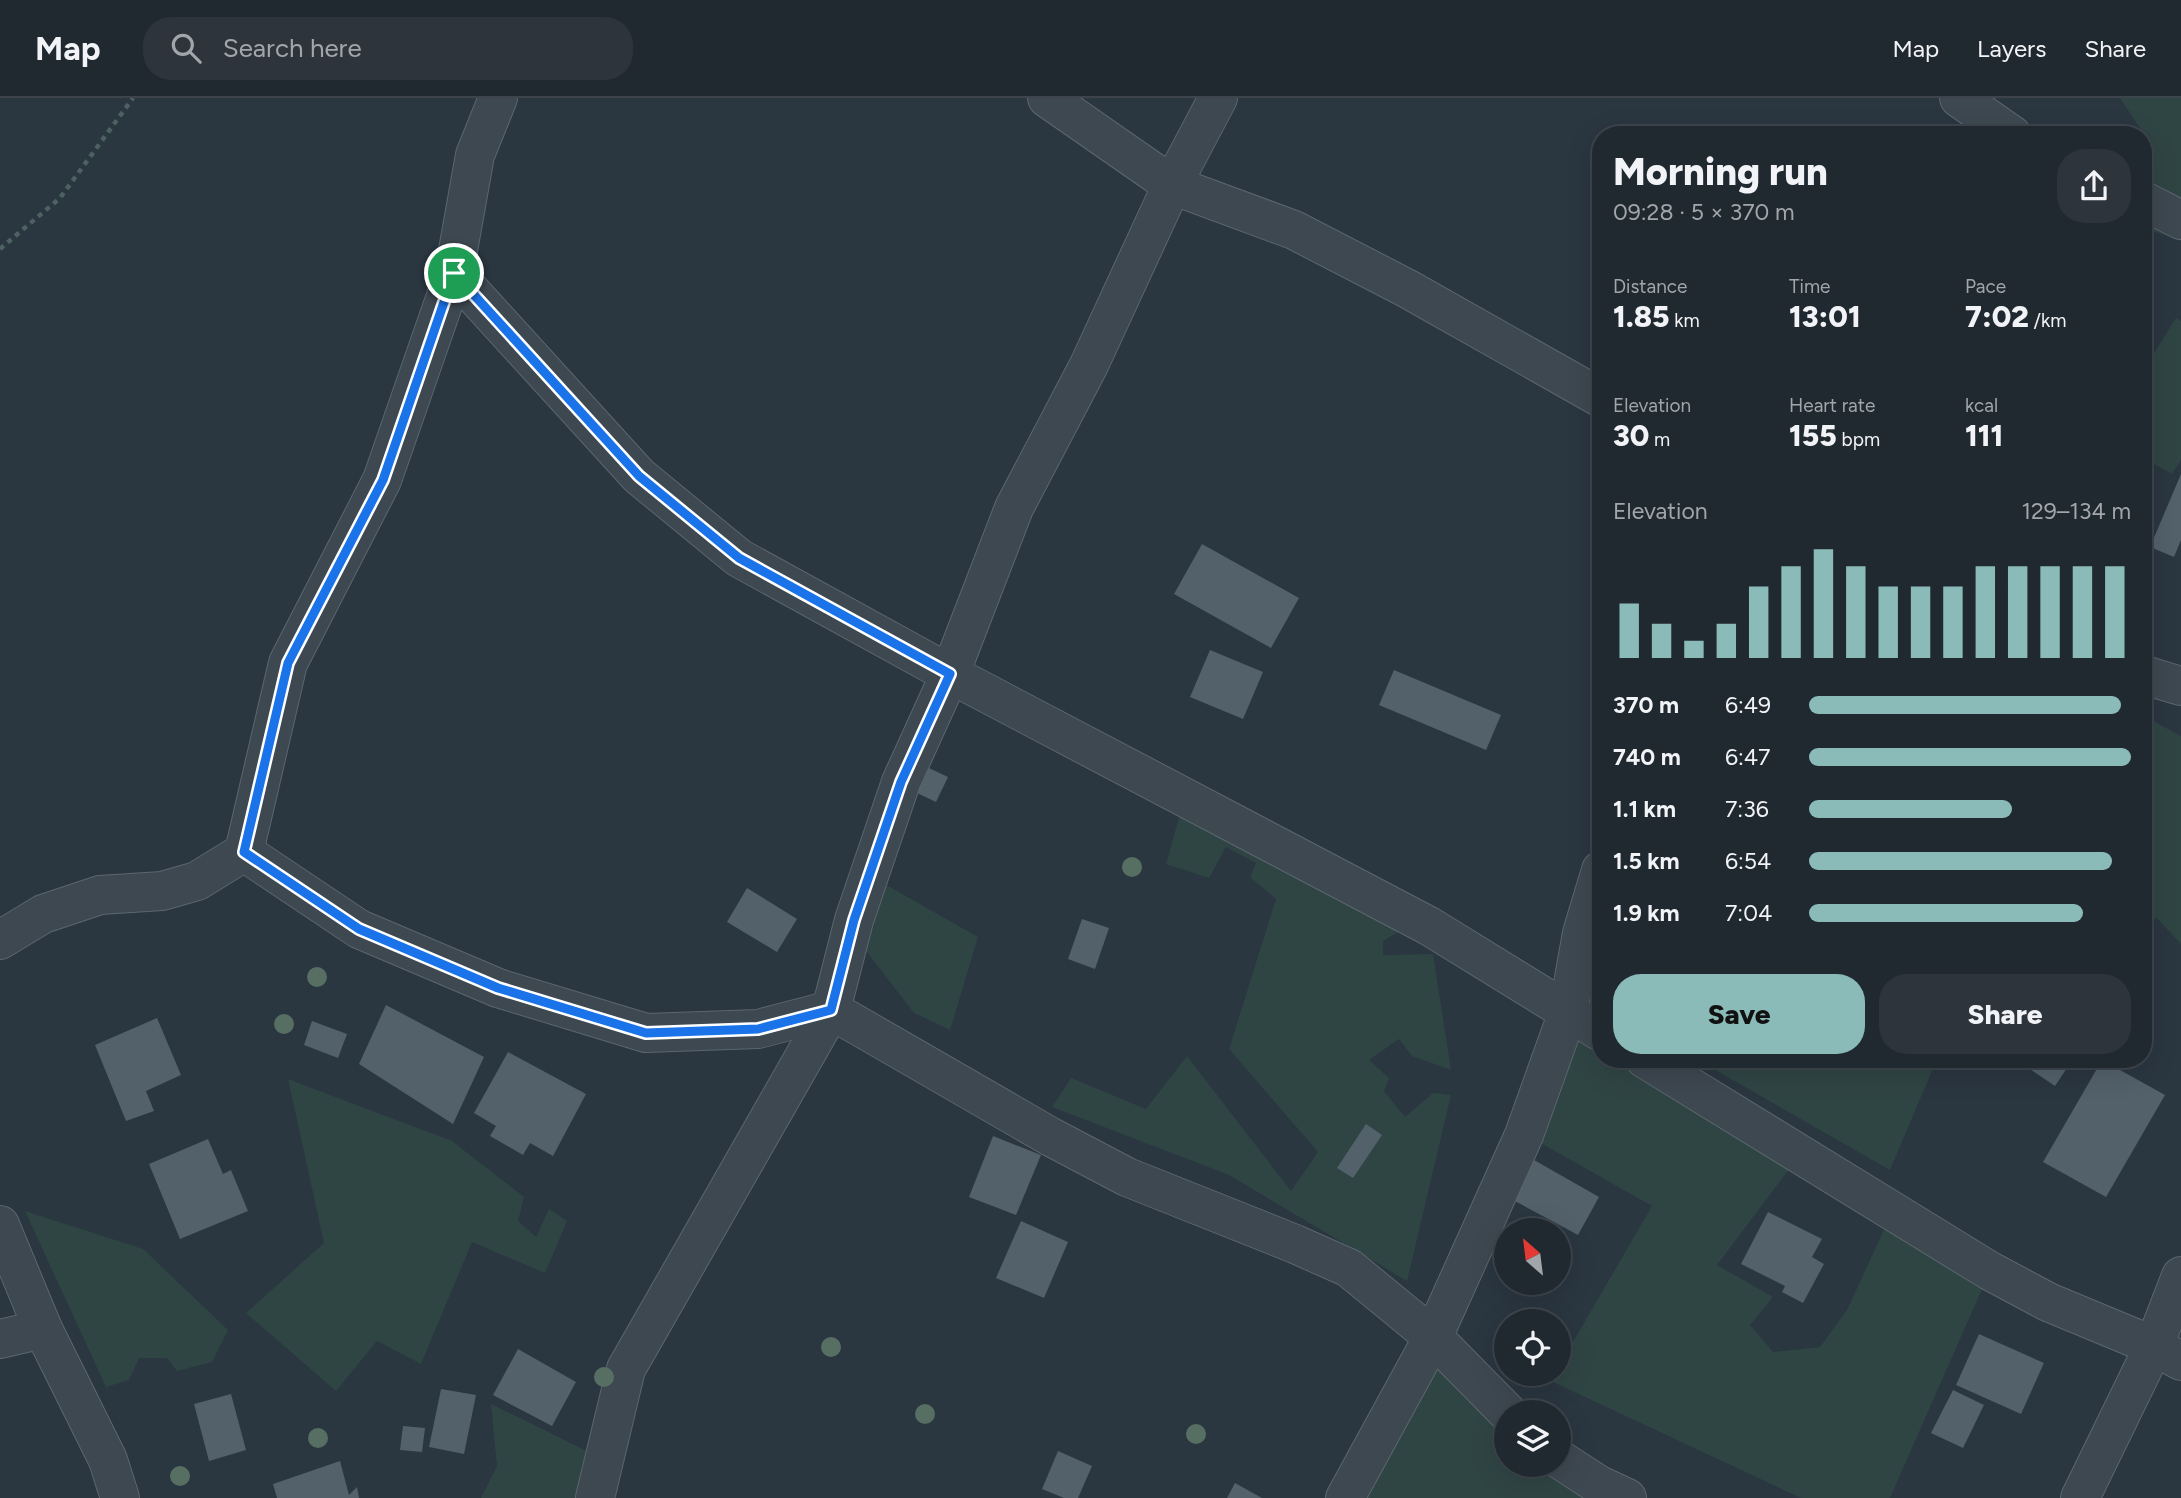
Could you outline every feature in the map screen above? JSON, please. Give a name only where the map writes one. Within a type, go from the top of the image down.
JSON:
[{"type":"street","points":[[0,940],[43,914],[100,895],[162,891],[197,881],[244,852],[288,663],[383,480],[454,273],[475,155],[498,98]]},
{"type":"street","points":[[1047,98],[1172,185],[1294,230],[1408,289],[1592,393]]},
{"type":"street","points":[[595,1498],[626,1369],[831,1010],[854,920],[901,782],[950,674],[1014,508],[1089,366],[1172,185],[1218,98]]},
{"type":"street","points":[[1959,98],[1999,126]]},
{"type":"street","points":[[2152,205],[2181,220]]},
{"type":"street","points":[[454,273],[639,476],[739,558],[950,674],[1429,926],[1592,1027]]},
{"type":"street","points":[[2152,677],[2181,686]]},
{"type":"street","points":[[244,852],[359,929],[498,988],[646,1033],[758,1029],[831,1010],[1051,1137],[1127,1177],[1349,1268],[1433,1337],[1495,1400]]},
{"type":"street","points":[[1345,1498],[1433,1337],[1524,1135],[1568,1012],[1582,933],[1592,900]]},
{"type":"street","points":[[1660,1068],[1990,1271],[2048,1302],[2168,1353]]},
{"type":"street","points":[[0,1225],[43,1329],[108,1460],[120,1498]]},
{"type":"street","points":[[2080,1498],[2168,1353],[2181,1276]]},
{"type":"street","points":[[0,1339],[43,1329]]},
{"type":"street","points":[[1571,1467],[1599,1485],[1627,1498]]},
{"type":"path","points":[[0,249],[60,198],[133,98]]},
{"type":"green space","points":[[2120,98],[2181,98],[2181,241],[2152,231],[2152,126],[2138,126]]},
{"type":"green space","points":[[2176,318],[2181,321],[2181,460],[2172,474],[2154,464],[2152,467],[2152,356]]},
{"type":"green space","points":[[2152,720],[2181,736],[2181,944],[2156,917],[2152,925]]},
{"type":"green space","points":[[1182,807],[1413,923],[1383,941],[1383,955],[1433,954],[1451,1070],[1412,1056],[1399,1039],[1369,1060],[1389,1078],[1384,1091],[1405,1117],[1433,1093],[1451,1095],[1407,1281],[1229,1175],[1052,1107],[1071,1078],[1146,1109],[1187,1056],[1291,1191],[1318,1152],[1229,1049],[1276,899],[1250,877],[1256,863],[1226,847],[1209,878],[1166,864]]},
{"type":"green space","points":[[881,882],[978,937],[950,1030],[914,1013],[860,943]]},
{"type":"green space","points":[[1592,976],[1592,999],[1586,995]]},
{"type":"green space","points":[[1578,1029],[1592,1038],[1592,1068],[1640,1068],[1793,1164],[1717,1265],[1773,1297],[1750,1325],[1773,1352],[1820,1347],[1847,1310],[1887,1223],[1986,1280],[1890,1498],[1801,1498],[1562,1386],[1571,1386],[1571,1345],[1652,1206],[1539,1142]]},
{"type":"green space","points":[[1712,1068],[1933,1068],[1890,1170]]},
{"type":"green space","points":[[288,1079],[452,1141],[524,1197],[518,1221],[536,1237],[549,1209],[567,1221],[545,1273],[472,1242],[421,1364],[377,1341],[336,1391],[246,1313],[324,1243]]},
{"type":"green space","points":[[25,1211],[143,1249],[228,1330],[212,1362],[177,1371],[167,1358],[139,1358],[129,1380],[106,1387]]},
{"type":"green space","points":[[1436,1350],[1494,1415],[1494,1477],[1571,1477],[1610,1498],[1364,1498]]},
{"type":"green space","points":[[491,1404],[589,1452],[580,1498],[481,1498],[497,1466]]},
{"type":"building","points":[[2181,474],[2181,540],[2174,557],[2152,548]]},
{"type":"building","points":[[1202,544],[1299,598],[1271,648],[1174,594]]},
{"type":"building","points":[[1210,650],[1263,672],[1243,719],[1190,697]]},
{"type":"building","points":[[1394,670],[1501,715],[1486,750],[1379,705]]},
{"type":"building","points":[[929,768],[948,777],[936,802],[917,793]]},
{"type":"building","points":[[747,888],[797,919],[777,952],[727,922]]},
{"type":"building","points":[[1082,919],[1109,928],[1095,969],[1068,959]]},
{"type":"building","points":[[386,1005],[484,1057],[453,1124],[359,1064]]},
{"type":"building","points":[[157,1018],[181,1075],[146,1091],[154,1111],[126,1121],[95,1045]]},
{"type":"building","points":[[312,1021],[347,1034],[338,1058],[304,1045]]},
{"type":"building","points":[[508,1052],[586,1094],[553,1156],[530,1143],[523,1155],[490,1136],[496,1126],[474,1113]]},
{"type":"building","points":[[2028,1068],[2067,1068],[2055,1086]]},
{"type":"building","points":[[2097,1068],[2116,1068],[2165,1095],[2106,1197],[2043,1162]]},
{"type":"building","points":[[1366,1124],[1382,1135],[1353,1178],[1337,1168]]},
{"type":"building","points":[[993,1136],[1041,1155],[1016,1215],[969,1197]]},
{"type":"building","points":[[208,1139],[223,1174],[231,1170],[248,1211],[180,1239],[149,1164]]},
{"type":"building","points":[[1522,1153],[1599,1197],[1578,1235],[1572,1232],[1572,1218],[1546,1218],[1500,1193]]},
{"type":"building","points":[[1768,1212],[1822,1239],[1812,1257],[1824,1264],[1803,1303],[1782,1292],[1785,1286],[1741,1264]]},
{"type":"building","points":[[1021,1221],[1068,1242],[1044,1298],[996,1278]]},
{"type":"building","points":[[1979,1334],[2044,1363],[2021,1414],[1956,1385]]},
{"type":"building","points":[[518,1349],[576,1382],[552,1426],[493,1395]]},
{"type":"building","points":[[441,1389],[476,1395],[464,1454],[429,1447]]},
{"type":"building","points":[[1953,1390],[1984,1405],[1963,1448],[1931,1433]]},
{"type":"building","points":[[231,1394],[246,1450],[209,1461],[194,1404]]},
{"type":"building","points":[[403,1426],[425,1428],[422,1452],[400,1450]]},
{"type":"building","points":[[1058,1451],[1092,1466],[1078,1498],[1064,1498],[1042,1489]]},
{"type":"building","points":[[340,1461],[349,1495],[357,1487],[359,1498],[277,1498],[273,1484]]},
{"type":"building","points":[[1235,1483],[1262,1498],[1227,1498]]},
{"type":"route","points":[[454,273],[639,476],[739,558],[950,674],[901,782],[854,920],[831,1010],[758,1029],[646,1033],[498,988],[359,929],[244,852],[288,663],[383,480],[454,273]]}]
